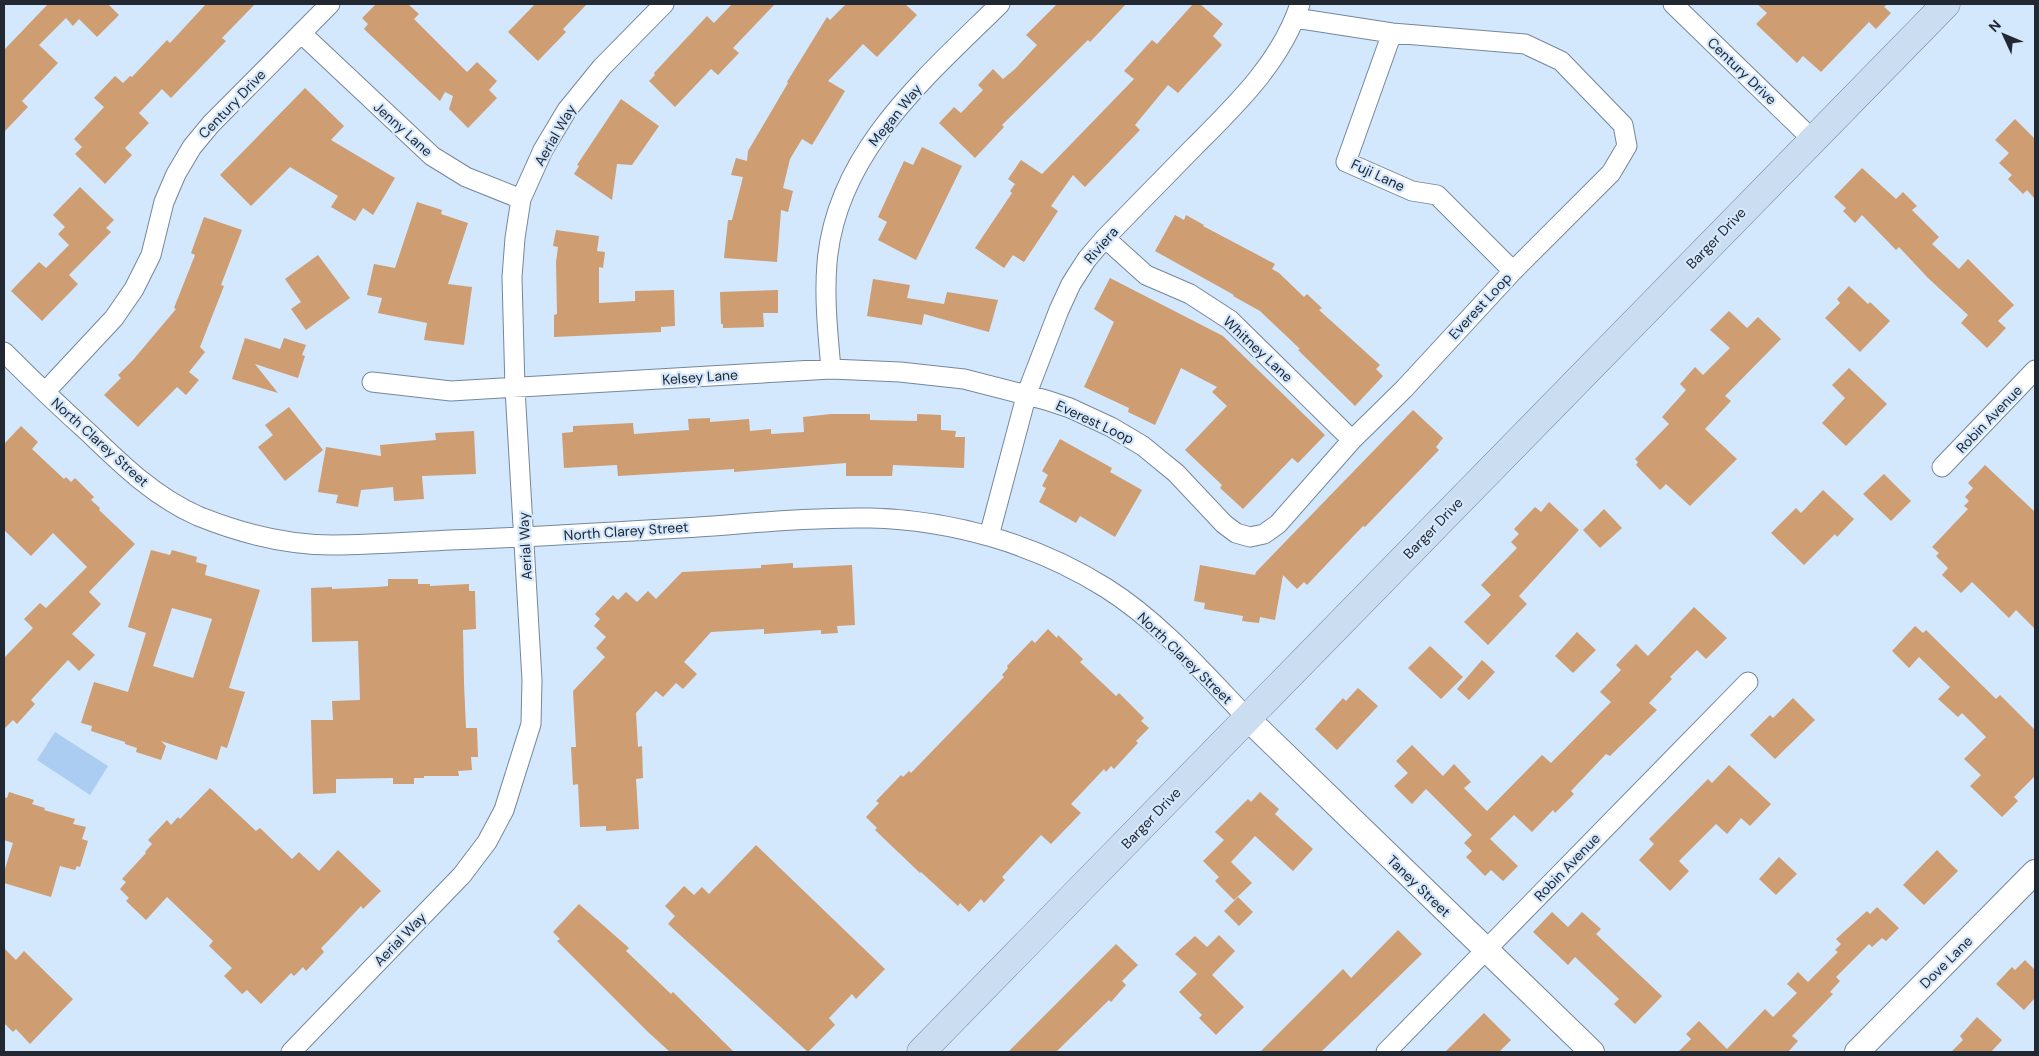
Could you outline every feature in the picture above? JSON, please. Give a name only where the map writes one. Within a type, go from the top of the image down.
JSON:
[{"type":"main road","name":"Barger Drive","points":[[921,1052],[1946,4]]},
{"type":"street","name":"Century Drive","points":[[44,392],[114,318],[134,289],[151,255],[164,202],[176,174],[192,147],[211,124],[330,4]]},
{"type":"street","name":"Aerial Way","points":[[291,1052],[462,875],[487,842],[504,810],[531,724],[532,680],[515,389],[512,277],[521,198],[544,150],[567,110],[602,67],[664,4]]},
{"type":"street","name":"Megan Way","points":[[831,369],[825,308],[827,262],[836,214],[853,172],[875,136],[905,98],[1000,4]]},
{"type":"street","name":"Century Drive","points":[[1673,4],[1812,139]]},
{"type":"street","name":"Everest Loop","points":[[1027,394],[1070,408],[1111,427],[1143,446],[1176,474],[1224,524],[1236,533],[1250,537],[1264,534],[1278,524],[1352,440],[1404,389],[1513,271],[1611,173],[1627,146],[1622,125],[1561,62],[1525,44],[1392,33],[1297,11]]},
{"type":"street","name":"Riviera","points":[[989,536],[1027,394],[1071,284],[1087,259],[1105,238],[1241,99],[1263,73],[1285,39],[1297,11]]},
{"type":"street","name":"Jenny Lane","points":[[302,33],[432,156],[466,176],[521,198]]},
{"type":"street","name":"Fuji Lane","points":[[1392,33],[1346,162],[1412,191],[1437,195],[1513,271]]},
{"type":"street","name":"Whitney Lane","points":[[1105,238],[1146,275],[1190,294],[1230,320],[1352,440]]},
{"type":"street","name":"North Clarey Street","points":[[4,352],[44,392],[146,486],[196,515],[237,530],[278,539],[330,545],[525,537],[820,519],[872,518],[923,523],[989,536],[1045,556],[1108,589],[1180,649],[1248,719]]},
{"type":"street","name":"Kelsey Lane","points":[[372,382],[451,391],[515,389],[831,369],[900,372],[964,379],[1027,394]]},
{"type":"street","name":"Robin Avenue","points":[[1942,467],[2035,370]]},
{"type":"street","name":"Robin Avenue","points":[[1386,1052],[1748,682]]},
{"type":"street","name":"Taney Street","points":[[1248,719],[1592,1052]]},
{"type":"street","name":"Dove Lane","points":[[1858,1052],[2035,872]]},
{"type":"shaded area","points":[[55,732],[108,766],[90,795],[37,760]]},
{"type":"building","points":[[48,4],[108,4],[119,15],[97,37],[79,19],[73,26],[66,18],[39,45],[58,63],[22,101],[28,107],[4,132],[4,50]]},
{"type":"building","points":[[206,4],[255,4],[222,38],[226,41],[171,98],[162,89],[139,113],[149,123],[125,148],[132,155],[105,184],[75,154],[82,147],[74,139],[104,107],[94,98],[115,76],[123,83],[130,76],[132,77],[167,40],[170,43]]},
{"type":"building","points":[[376,4],[408,4],[419,14],[414,19],[467,72],[477,62],[497,81],[489,90],[497,98],[468,128],[449,109],[453,96],[445,92],[440,101],[364,29],[368,24],[362,18]]},
{"type":"building","points":[[535,4],[587,4],[563,29],[566,32],[538,61],[508,32]]},
{"type":"building","points":[[732,4],[775,4],[733,48],[739,53],[718,75],[711,69],[675,107],[649,81],[655,75],[654,73],[707,16],[714,23]]},
{"type":"building","points":[[846,4],[905,4],[917,15],[877,57],[863,44],[828,81],[845,91],[812,145],[802,139],[790,159],[783,188],[793,191],[788,212],[781,210],[777,262],[724,258],[728,220],[732,220],[743,177],[731,175],[736,158],[747,161],[748,151],[827,17],[830,20]]},
{"type":"building","points":[[1057,4],[1126,4],[1090,42],[1088,40],[1002,125],[1004,127],[975,158],[939,123],[954,107],[961,113],[983,90],[978,85],[993,69],[1003,79],[1015,69],[1037,45],[1026,35]]},
{"type":"building","points":[[1193,4],[1200,4],[1223,24],[1213,36],[1222,45],[1178,93],[1168,85],[1135,125],[1140,130],[1085,187],[1073,175],[1051,206],[1058,211],[1024,262],[1013,255],[1004,268],[975,248],[1012,193],[1010,191],[1015,184],[1008,179],[1021,160],[1042,174],[1134,79],[1124,71],[1152,40],[1157,44]]},
{"type":"building","points":[[1757,4],[1887,4],[1884,7],[1891,13],[1876,29],[1869,22],[1821,72],[1803,56],[1797,63],[1756,24],[1767,13]]},
{"type":"building","points":[[305,88],[344,126],[331,140],[395,178],[373,215],[363,208],[355,221],[331,207],[338,196],[290,167],[251,206],[220,175]]},
{"type":"building","points":[[621,99],[659,126],[632,165],[617,164],[612,200],[574,174],[579,166],[577,165]]},
{"type":"building","points":[[2015,119],[2035,139],[2035,199],[2027,190],[2023,194],[2008,179],[2012,175],[1999,163],[2009,153],[1995,140]]},
{"type":"building","points":[[922,147],[962,166],[916,260],[878,240],[887,222],[878,217],[904,161],[913,165]]},
{"type":"building","points":[[1862,168],[1896,199],[1903,192],[1917,206],[1912,210],[1939,237],[1932,244],[1959,269],[1968,259],[2014,305],[1998,321],[2006,328],[1987,348],[1961,323],[1968,315],[1928,278],[1899,247],[1896,250],[1862,215],[1855,223],[1843,211],[1846,208],[1834,197]]},
{"type":"building","points":[[80,187],[114,220],[106,228],[111,232],[69,275],[78,284],[42,321],[11,291],[39,262],[46,268],[69,245],[58,234],[65,227],[53,215]]},
{"type":"building","points":[[417,202],[442,210],[441,214],[468,223],[448,284],[472,287],[464,345],[424,340],[427,323],[378,313],[382,298],[367,295],[374,264],[395,268]]},
{"type":"building","points":[[1175,215],[1184,220],[1186,215],[1275,264],[1272,269],[1279,273],[1304,297],[1307,294],[1322,308],[1319,310],[1380,365],[1376,369],[1383,376],[1355,406],[1260,311],[1155,251]]},
{"type":"building","points":[[204,217],[242,230],[221,285],[224,286],[200,347],[205,352],[189,372],[199,380],[186,395],[177,387],[138,427],[104,395],[121,378],[118,375],[176,309],[174,308],[195,255],[191,253]]},
{"type":"building","points":[[556,230],[599,236],[597,251],[605,252],[603,268],[599,267],[599,303],[635,301],[635,291],[674,290],[675,326],[661,327],[661,332],[554,337],[554,315],[557,314],[556,262],[558,247],[553,246]]},
{"type":"building","points":[[318,255],[350,298],[306,330],[291,309],[301,302],[285,279]]},
{"type":"building","points":[[1110,278],[1223,336],[1325,435],[1298,463],[1292,458],[1243,509],[1220,488],[1222,485],[1185,450],[1227,406],[1212,392],[1217,387],[1181,368],[1155,425],[1128,412],[1129,408],[1084,387],[1114,322],[1094,309]]},
{"type":"building","points":[[873,279],[910,285],[907,298],[944,304],[947,292],[998,300],[989,332],[924,314],[922,325],[867,316]]},
{"type":"building","points":[[1849,286],[1890,321],[1860,352],[1825,318],[1840,303],[1837,299]]},
{"type":"building","points":[[778,290],[778,313],[763,313],[764,327],[723,328],[723,324],[721,324],[720,292]]},
{"type":"building","points":[[1729,311],[1747,328],[1758,317],[1781,339],[1725,396],[1731,401],[1705,429],[1737,459],[1690,506],[1666,484],[1660,490],[1636,465],[1638,462],[1635,459],[1669,424],[1662,417],[1686,390],[1680,384],[1695,367],[1703,375],[1730,348],[1710,330]]},
{"type":"building","points":[[245,338],[280,349],[284,338],[306,345],[302,355],[305,356],[298,378],[255,364],[278,393],[232,379]]},
{"type":"building","points":[[1849,368],[1887,404],[1846,446],[1822,423],[1845,398],[1832,385]]},
{"type":"building","points":[[289,407],[323,450],[285,481],[258,447],[273,435],[265,425]]},
{"type":"building","points":[[1413,410],[1443,438],[1436,447],[1439,450],[1307,585],[1304,582],[1297,589],[1283,575],[1275,620],[1260,617],[1259,623],[1242,621],[1243,616],[1204,609],[1205,603],[1194,601],[1200,565],[1255,575]]},
{"type":"building","points":[[831,414],[870,414],[870,420],[917,421],[917,414],[941,415],[941,430],[956,431],[955,437],[965,437],[964,468],[893,465],[892,476],[846,476],[846,463],[734,472],[734,469],[618,476],[617,465],[564,468],[562,433],[573,432],[573,426],[633,423],[634,434],[689,430],[688,419],[710,418],[710,422],[749,419],[750,431],[771,429],[771,434],[804,432],[803,417]]},
{"type":"building","points":[[21,426],[38,442],[32,449],[64,479],[66,477],[71,482],[75,478],[94,497],[91,500],[100,508],[99,510],[135,544],[89,592],[101,604],[72,634],[95,655],[79,671],[68,660],[31,700],[35,704],[17,724],[13,720],[4,729],[4,658],[33,628],[24,619],[40,603],[46,608],[87,567],[53,533],[31,556],[4,530],[4,444]]},
{"type":"building","points":[[474,431],[476,474],[422,476],[424,499],[394,501],[393,487],[361,490],[358,507],[336,503],[338,495],[318,492],[326,447],[381,456],[380,445],[436,440],[435,433]]},
{"type":"building","points":[[1060,439],[1112,468],[1110,472],[1142,490],[1115,537],[1080,516],[1076,523],[1039,502],[1046,488],[1042,486],[1048,475],[1042,471]]},
{"type":"building","points":[[1985,465],[2035,512],[2035,629],[2016,610],[2009,618],[1972,582],[1961,593],[1942,575],[1948,568],[1936,556],[1939,553],[1932,547],[1968,509],[1964,506],[1969,501],[1965,497],[1973,488],[1968,483]]},
{"type":"building","points":[[1884,474],[1911,501],[1891,521],[1863,494]]},
{"type":"building","points":[[1823,490],[1854,519],[1837,537],[1835,534],[1804,565],[1771,533],[1796,508],[1801,513]]},
{"type":"building","points":[[1549,502],[1579,530],[1519,596],[1527,604],[1488,645],[1464,622],[1491,595],[1481,585],[1517,548],[1511,542],[1519,534],[1514,529],[1535,507],[1541,512]]},
{"type":"building","points":[[1604,509],[1622,528],[1600,548],[1583,530]]},
{"type":"building","points":[[151,550],[170,555],[172,550],[197,557],[196,562],[207,565],[205,575],[260,590],[229,688],[245,692],[227,748],[221,746],[217,760],[161,741],[166,746],[161,760],[136,752],[137,748],[91,731],[92,726],[81,723],[94,682],[128,692],[146,633],[128,627]],"holes":[[[172,608],[212,619],[193,678],[153,666]]]},
{"type":"building","points":[[793,563],[793,568],[852,565],[855,625],[837,626],[838,633],[821,634],[821,630],[764,634],[764,629],[711,632],[684,662],[697,674],[683,689],[676,683],[663,697],[656,691],[636,713],[638,747],[642,746],[643,778],[636,779],[639,829],[606,831],[606,826],[580,827],[578,784],[573,785],[571,747],[576,747],[573,691],[605,657],[596,648],[606,637],[594,626],[600,619],[595,614],[613,595],[618,600],[626,592],[637,602],[648,591],[656,599],[682,572],[761,568],[761,565]]},
{"type":"building","points":[[388,579],[418,579],[418,584],[430,584],[430,586],[469,584],[469,591],[475,591],[476,629],[463,630],[466,728],[477,728],[478,757],[471,757],[472,770],[458,771],[459,776],[424,776],[424,778],[414,778],[414,784],[393,784],[393,778],[336,779],[336,793],[313,794],[311,720],[333,720],[332,701],[360,700],[358,641],[312,642],[311,588],[332,587],[332,589],[388,586]]},
{"type":"building","points":[[1694,607],[1727,638],[1706,659],[1697,650],[1670,677],[1672,679],[1649,703],[1657,710],[1610,756],[1606,754],[1571,791],[1574,794],[1555,813],[1553,810],[1532,832],[1514,815],[1490,839],[1518,866],[1503,881],[1491,870],[1485,876],[1466,857],[1472,851],[1464,843],[1472,835],[1426,789],[1412,804],[1394,786],[1408,773],[1396,761],[1412,745],[1443,776],[1454,764],[1471,782],[1464,788],[1487,811],[1542,755],[1551,763],[1611,702],[1600,692],[1621,670],[1616,665],[1636,644],[1648,656]]},
{"type":"building","points":[[1915,626],[1923,633],[1926,630],[1996,699],[2000,695],[2035,730],[2035,776],[2014,797],[2018,801],[2002,817],[1970,786],[1981,775],[1964,759],[1986,737],[1962,713],[1958,717],[1938,699],[1950,687],[1919,657],[1909,668],[1892,651]]},
{"type":"building","points":[[1048,629],[1057,638],[1058,635],[1083,659],[1080,662],[1116,696],[1119,693],[1144,718],[1141,721],[1149,728],[1114,769],[1111,766],[1106,772],[1104,769],[1071,804],[1081,813],[1051,844],[1041,835],[1002,877],[1005,880],[984,903],[981,899],[969,912],[960,903],[958,906],[920,873],[875,830],[877,828],[866,817],[879,803],[876,801],[901,775],[903,777],[909,771],[911,773],[1004,677],[1002,675],[1008,668],[1007,666],[1032,640],[1035,643]]},
{"type":"building","points":[[1577,632],[1596,650],[1573,673],[1555,656]]},
{"type":"building","points":[[1430,646],[1463,677],[1441,699],[1408,668]]},
{"type":"building","points":[[1482,660],[1495,672],[1469,700],[1457,689]]},
{"type":"building","points":[[1358,688],[1378,706],[1337,750],[1315,729],[1343,698],[1346,701]]},
{"type":"building","points":[[1793,698],[1815,720],[1775,759],[1750,735],[1770,715],[1773,718]]},
{"type":"building","points":[[1729,765],[1771,804],[1750,826],[1741,818],[1727,834],[1716,824],[1679,861],[1689,871],[1670,891],[1639,860],[1654,844],[1649,839],[1708,779],[1712,783]]},
{"type":"building","points":[[210,788],[256,831],[260,828],[292,859],[299,852],[319,871],[338,850],[381,891],[363,909],[361,906],[321,948],[324,952],[306,971],[303,967],[294,976],[291,973],[261,1004],[247,990],[242,994],[224,976],[232,968],[209,946],[213,941],[167,897],[146,920],[126,901],[129,898],[120,889],[126,882],[122,879],[152,844],[148,840],[167,820],[171,825],[178,817],[180,819]]},
{"type":"building","points":[[9,792],[34,800],[32,804],[45,808],[44,810],[75,819],[73,824],[86,827],[82,839],[88,841],[80,867],[77,866],[75,870],[60,866],[51,897],[4,883],[4,872],[13,843],[4,840],[4,797],[7,798]]},
{"type":"building","points":[[1260,792],[1279,809],[1275,814],[1313,849],[1293,871],[1255,836],[1231,862],[1252,883],[1234,900],[1215,881],[1219,877],[1203,861],[1224,840],[1215,832],[1248,799],[1251,802]]},
{"type":"building","points":[[756,845],[885,969],[856,999],[852,994],[829,1018],[835,1025],[808,1052],[668,924],[675,916],[665,906],[684,886],[694,895],[702,887],[709,894]]},
{"type":"building","points":[[1937,850],[1958,871],[1924,905],[1903,885]]},
{"type":"building","points":[[1779,857],[1797,874],[1776,895],[1759,879]]},
{"type":"building","points":[[1238,897],[1253,912],[1239,926],[1224,911]]},
{"type":"building","points":[[579,904],[629,948],[626,951],[671,994],[673,992],[734,1052],[670,1052],[648,1032],[557,941],[560,939],[553,932]]},
{"type":"building","points":[[1877,907],[1899,928],[1886,941],[1882,938],[1872,947],[1869,944],[1836,977],[1840,981],[1830,992],[1833,994],[1792,1036],[1798,1041],[1788,1052],[1678,1052],[1691,1039],[1686,1034],[1699,1021],[1727,1049],[1765,1009],[1773,1017],[1797,993],[1787,984],[1798,972],[1808,982],[1838,952],[1835,950],[1841,944],[1836,939],[1867,911],[1870,914]]},
{"type":"building","points":[[1552,912],[1568,927],[1582,912],[1601,929],[1596,934],[1662,996],[1635,1024],[1614,1004],[1619,999],[1575,957],[1568,965],[1533,932]]},
{"type":"building","points":[[1398,930],[1422,954],[1321,1052],[1260,1052],[1343,969],[1351,978]]},
{"type":"building","points":[[1219,935],[1235,951],[1212,975],[1244,1007],[1216,1035],[1199,1018],[1202,1015],[1179,992],[1197,974],[1175,954],[1195,936],[1207,947]]},
{"type":"building","points":[[1116,944],[1138,965],[1122,981],[1126,985],[1111,1002],[1109,1000],[1056,1052],[1008,1052]]},
{"type":"building","points":[[4,948],[16,960],[24,951],[73,999],[30,1044],[16,1029],[13,1032],[4,1023]]},
{"type":"building","points":[[2025,960],[2035,970],[2035,998],[2024,1010],[1996,984],[2012,967],[2015,970]]},
{"type":"building","points":[[1484,1013],[1511,1040],[1499,1052],[1445,1052]]},
{"type":"building","points":[[1977,1017],[2002,1040],[1991,1052],[1951,1052],[1963,1040],[1960,1036]]}]
